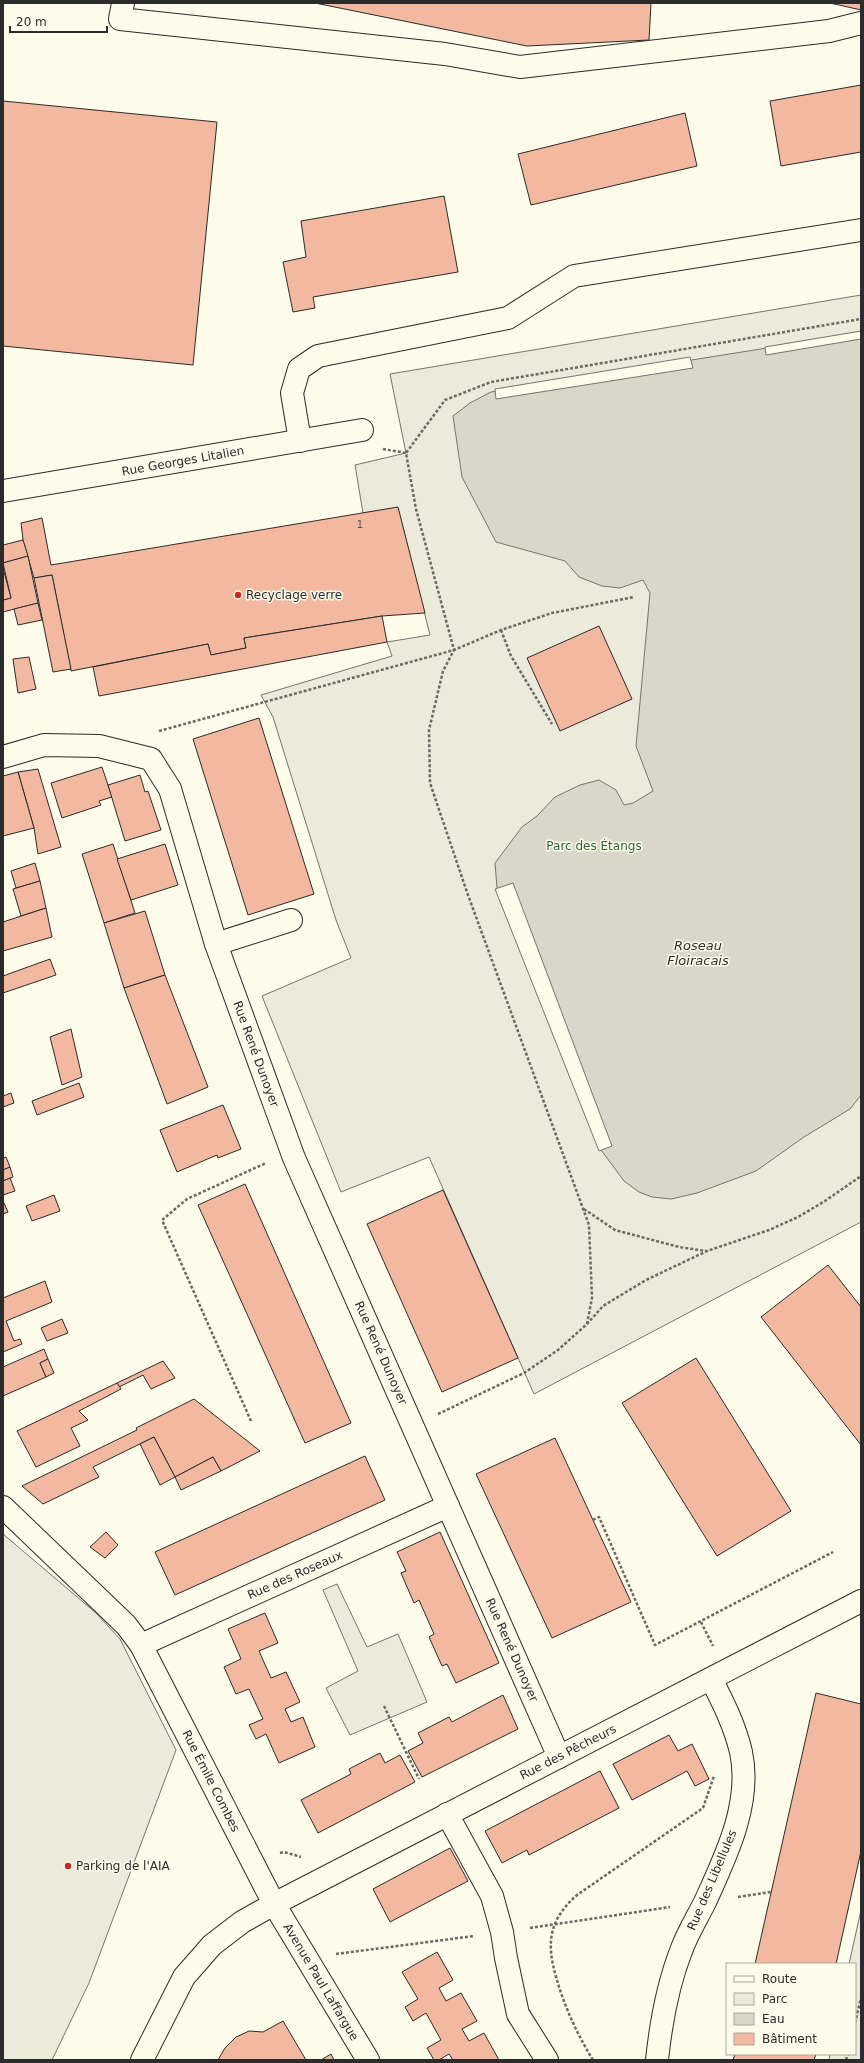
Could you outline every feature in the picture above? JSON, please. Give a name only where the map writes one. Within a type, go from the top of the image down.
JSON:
[{"type":"street","points":[[123,3],[120,19],[445,54],[520,67],[829,31],[861,23]]},
{"type":"street","points":[[300,441],[292,393],[299,369],[318,356],[508,318],[574,276],[861,230]]},
{"type":"street","name":"Rue Georges Litalien","points":[[3,491],[362,430]]},
{"type":"street","name":"Rue René Dunoyer","points":[[3,757],[44,745],[99,746],[151,759],[170,789],[216,944],[292,1152],[559,1757]]},
{"type":"street","points":[[216,944],[290,920]]},
{"type":"street","name":"Rue des Roseaux","points":[[141,1645],[448,1506]]},
{"type":"street","name":"Rue Émile Combes","points":[[3,1507],[115,1615],[141,1645],[274,1904]]},
{"type":"street","name":"Rue des Pêcheurs","points":[[274,1904],[861,1601]]},
{"type":"street","name":"Rue des Libellules","points":[[657,2060],[660,2030],[669,1984],[682,1949],[705,1902],[734,1835],[743,1789],[741,1752],[731,1720],[711,1679]]},
{"type":"street","points":[[448,1814],[492,1896],[502,1932],[518,2014],[547,2060]]},
{"type":"street","points":[[142,2060],[184,1977],[212,1945],[242,1922],[274,1904]]},
{"type":"street","name":"Avenue Paul Laffargue","points":[[274,1904],[368,2060]]},
{"type":"path","points":[[587,1324],[592,1298],[589,1226],[468,895],[430,783],[429,730],[443,671],[454,650],[416,509],[406,453],[445,400],[491,382],[861,319]]},
{"type":"path","points":[[129,753],[149,734],[454,650],[501,630],[552,613],[634,597]]},
{"type":"path","points":[[501,630],[511,656],[552,724]]},
{"type":"path","points":[[251,1420],[162,1220],[187,1199],[292,1152]]},
{"type":"path","points":[[413,1426],[524,1373],[558,1350],[587,1324],[603,1306],[646,1280],[707,1251],[769,1230],[798,1217],[825,1201],[861,1176]]},
{"type":"path","points":[[584,1209],[616,1230],[679,1247],[707,1251]]},
{"type":"path","points":[[593,1520],[599,1517],[655,1645],[833,1552]]},
{"type":"path","points":[[384,1706],[419,1779]]},
{"type":"path","points":[[593,2060],[567,2011],[551,1963],[550,1947],[552,1933],[563,1907],[577,1894],[703,1808],[713,1776],[742,1775]]},
{"type":"path","points":[[254,1865],[284,1852],[299,1858],[306,1854]]},
{"type":"path","points":[[856,2019],[861,1998]]},
{"type":"green space","name":"Parc des Étangs","points":[[861,295],[861,1222],[534,1394],[429,1157],[341,1192],[262,996],[351,958],[336,920],[273,717],[261,695],[392,656],[387,642],[430,635],[398,508],[363,513],[355,465],[406,453],[390,374]]},
{"type":"green space","points":[[861,1910],[861,2060],[829,2060],[830,2055],[856,2055],[856,1963],[849,1963]]},
{"type":"shaded area","name":"Parking de l'AIA","points":[[3,1534],[96,1613],[120,1639],[176,1750],[89,1983],[52,2060],[3,2060]]},
{"type":"shaded area","points":[[337,1584],[367,1647],[398,1634],[427,1702],[350,1735],[326,1688],[358,1671],[323,1590]]},
{"type":"water","name":"Roseau Floiracais","points":[[861,333],[861,1095],[850,1109],[804,1137],[756,1171],[697,1193],[671,1199],[652,1197],[639,1192],[624,1181],[601,1150],[497,888],[495,863],[522,827],[537,816],[555,797],[580,785],[599,780],[616,790],[624,805],[633,803],[653,791],[636,746],[650,593],[643,580],[620,588],[602,586],[579,577],[565,561],[496,542],[462,477],[453,416],[470,403],[491,392]]},
{"type":"pier","points":[[861,331],[861,339],[766,355],[765,347]]},
{"type":"pier","points":[[690,357],[693,368],[496,399],[495,389]]},
{"type":"pier","points":[[513,883],[612,1146],[599,1151],[495,889]]},
{"type":"building","points":[[315,3],[651,3],[649,40],[527,46]]},
{"type":"building","points":[[830,3],[861,3],[861,10]]},
{"type":"building","points":[[861,85],[861,152],[781,166],[770,101]]},
{"type":"building","points":[[3,101],[217,122],[193,365],[3,346]]},
{"type":"building","points":[[685,113],[697,166],[531,205],[518,154]]},
{"type":"building","points":[[444,196],[458,272],[313,297],[315,308],[293,312],[283,262],[306,257],[301,221]]},
{"type":"building","name":"Recyclage verre","points":[[398,507],[425,613],[382,616],[244,638],[246,648],[211,655],[208,644],[71,671],[52,575],[34,578],[23,540],[21,523],[42,518],[51,565]]},
{"type":"building","points":[[23,540],[28,556],[3,563],[3,545]]},
{"type":"building","points":[[28,556],[38,603],[3,612],[3,600],[11,598],[3,563]]},
{"type":"building","points":[[3,568],[11,598],[3,600]]},
{"type":"building","points":[[52,575],[71,669],[53,672],[34,578]]},
{"type":"building","points":[[38,603],[42,620],[18,625],[14,609]]},
{"type":"building","points":[[382,616],[387,642],[99,696],[93,667],[208,644],[211,655],[246,648],[244,638]]},
{"type":"building","points":[[599,626],[632,699],[560,731],[527,658]]},
{"type":"building","points":[[29,657],[36,689],[18,693],[13,659]]},
{"type":"building","points":[[259,718],[314,894],[248,915],[193,739]]},
{"type":"building","points":[[102,767],[112,797],[99,801],[101,805],[62,818],[51,783]]},
{"type":"building","points":[[38,769],[61,847],[38,854],[34,828],[18,772]]},
{"type":"building","points":[[18,772],[34,828],[3,836],[3,776]]},
{"type":"building","points":[[140,775],[145,792],[148,791],[161,830],[125,841],[108,785]]},
{"type":"building","points":[[113,844],[135,913],[104,923],[82,854]]},
{"type":"building","points":[[165,844],[178,885],[131,900],[117,859]]},
{"type":"building","points":[[35,863],[40,881],[16,888],[11,871]]},
{"type":"building","points":[[40,881],[46,908],[21,916],[13,889]]},
{"type":"building","points":[[46,908],[52,937],[3,951],[3,922]]},
{"type":"building","points":[[145,911],[165,975],[124,988],[104,923]]},
{"type":"building","points":[[50,959],[56,975],[3,993],[3,976]]},
{"type":"building","points":[[165,975],[208,1087],[167,1104],[124,988]]},
{"type":"building","points":[[71,1029],[82,1077],[62,1085],[50,1037]]},
{"type":"building","points":[[79,1083],[84,1097],[37,1115],[32,1101]]},
{"type":"building","points":[[11,1093],[14,1103],[3,1107],[3,1096]]},
{"type":"building","points":[[223,1105],[241,1149],[218,1158],[217,1155],[177,1172],[160,1130]]},
{"type":"building","points":[[6,1157],[10,1167],[3,1170],[3,1158]]},
{"type":"building","points":[[10,1167],[13,1177],[3,1181],[3,1170]]},
{"type":"building","points":[[10,1178],[15,1191],[3,1195],[3,1181]]},
{"type":"building","points":[[245,1184],[351,1423],[305,1443],[198,1205]]},
{"type":"building","points":[[443,1190],[518,1358],[442,1392],[367,1224]]},
{"type":"building","points":[[54,1195],[60,1211],[32,1221],[26,1206]]},
{"type":"building","points":[[3,1201],[8,1212],[3,1214]]},
{"type":"building","points":[[828,1265],[861,1307],[861,1445],[761,1317]]},
{"type":"building","points":[[45,1281],[52,1302],[6,1321],[14,1341],[20,1339],[22,1344],[3,1352],[3,1298]]},
{"type":"building","points":[[62,1319],[68,1333],[47,1341],[41,1328]]},
{"type":"building","points":[[44,1349],[48,1359],[40,1363],[46,1377],[3,1396],[3,1367]]},
{"type":"building","points":[[696,1358],[791,1511],[717,1556],[622,1403]]},
{"type":"building","points":[[48,1359],[54,1373],[46,1377],[40,1363]]},
{"type":"building","points":[[163,1361],[175,1378],[151,1389],[143,1375],[119,1387],[117,1383]]},
{"type":"building","points":[[117,1383],[121,1389],[79,1411],[88,1420],[71,1428],[80,1446],[36,1467],[17,1431]]},
{"type":"building","points":[[194,1399],[260,1451],[221,1471],[213,1457],[175,1477],[154,1437],[93,1467],[99,1477],[43,1504],[22,1486],[137,1430],[136,1428]]},
{"type":"building","points":[[154,1437],[175,1477],[160,1485],[140,1444]]},
{"type":"building","points":[[555,1438],[631,1602],[552,1638],[476,1474]]},
{"type":"building","points":[[365,1456],[385,1500],[175,1595],[155,1552]]},
{"type":"building","points":[[213,1457],[221,1471],[181,1490],[175,1477]]},
{"type":"building","points":[[106,1532],[118,1545],[105,1558],[90,1547]]},
{"type":"building","points":[[440,1532],[499,1663],[456,1683],[447,1664],[442,1666],[429,1637],[434,1634],[419,1600],[414,1603],[401,1573],[406,1571],[397,1552]]},
{"type":"building","points":[[265,1613],[278,1643],[259,1651],[271,1678],[286,1672],[300,1702],[285,1709],[291,1722],[303,1717],[315,1747],[279,1763],[266,1734],[256,1739],[249,1725],[263,1719],[249,1689],[236,1694],[224,1667],[241,1659],[228,1629]]},
{"type":"building","points":[[816,1693],[861,1704],[861,1851],[836,1963],[755,1963]]},
{"type":"building","points":[[503,1695],[518,1729],[422,1777],[408,1751],[423,1743],[418,1733],[449,1717],[452,1722]]},
{"type":"building","points":[[669,1735],[678,1751],[692,1744],[709,1779],[695,1786],[687,1771],[632,1800],[613,1764]]},
{"type":"building","points":[[380,1753],[385,1763],[400,1755],[415,1782],[318,1833],[301,1800],[351,1774],[349,1769]]},
{"type":"building","points":[[600,1771],[619,1808],[529,1855],[527,1850],[502,1863],[485,1831]]},
{"type":"building","points":[[450,1848],[468,1881],[390,1922],[373,1889]]},
{"type":"building","points":[[437,1952],[453,1980],[439,1988],[446,2001],[461,1993],[477,2021],[462,2029],[469,2041],[484,2033],[499,2060],[453,2060],[449,2054],[439,2060],[434,2060],[427,2048],[441,2040],[426,2013],[413,2021],[405,2007],[418,1999],[402,1972]]},
{"type":"building","points":[[283,2021],[306,2060],[218,2060],[225,2048],[236,2037],[249,2031],[263,2032]]},
{"type":"building","points":[[331,2054],[334,2060],[321,2060]]},
{"type":"building","points":[[735,2055],[816,2055],[814,2060],[733,2060]]},
{"type":"place","name":"Recyclage verre","points":[[238,595]]},
{"type":"place","name":"Parking de l'AIA","points":[[68,1866]]}]
